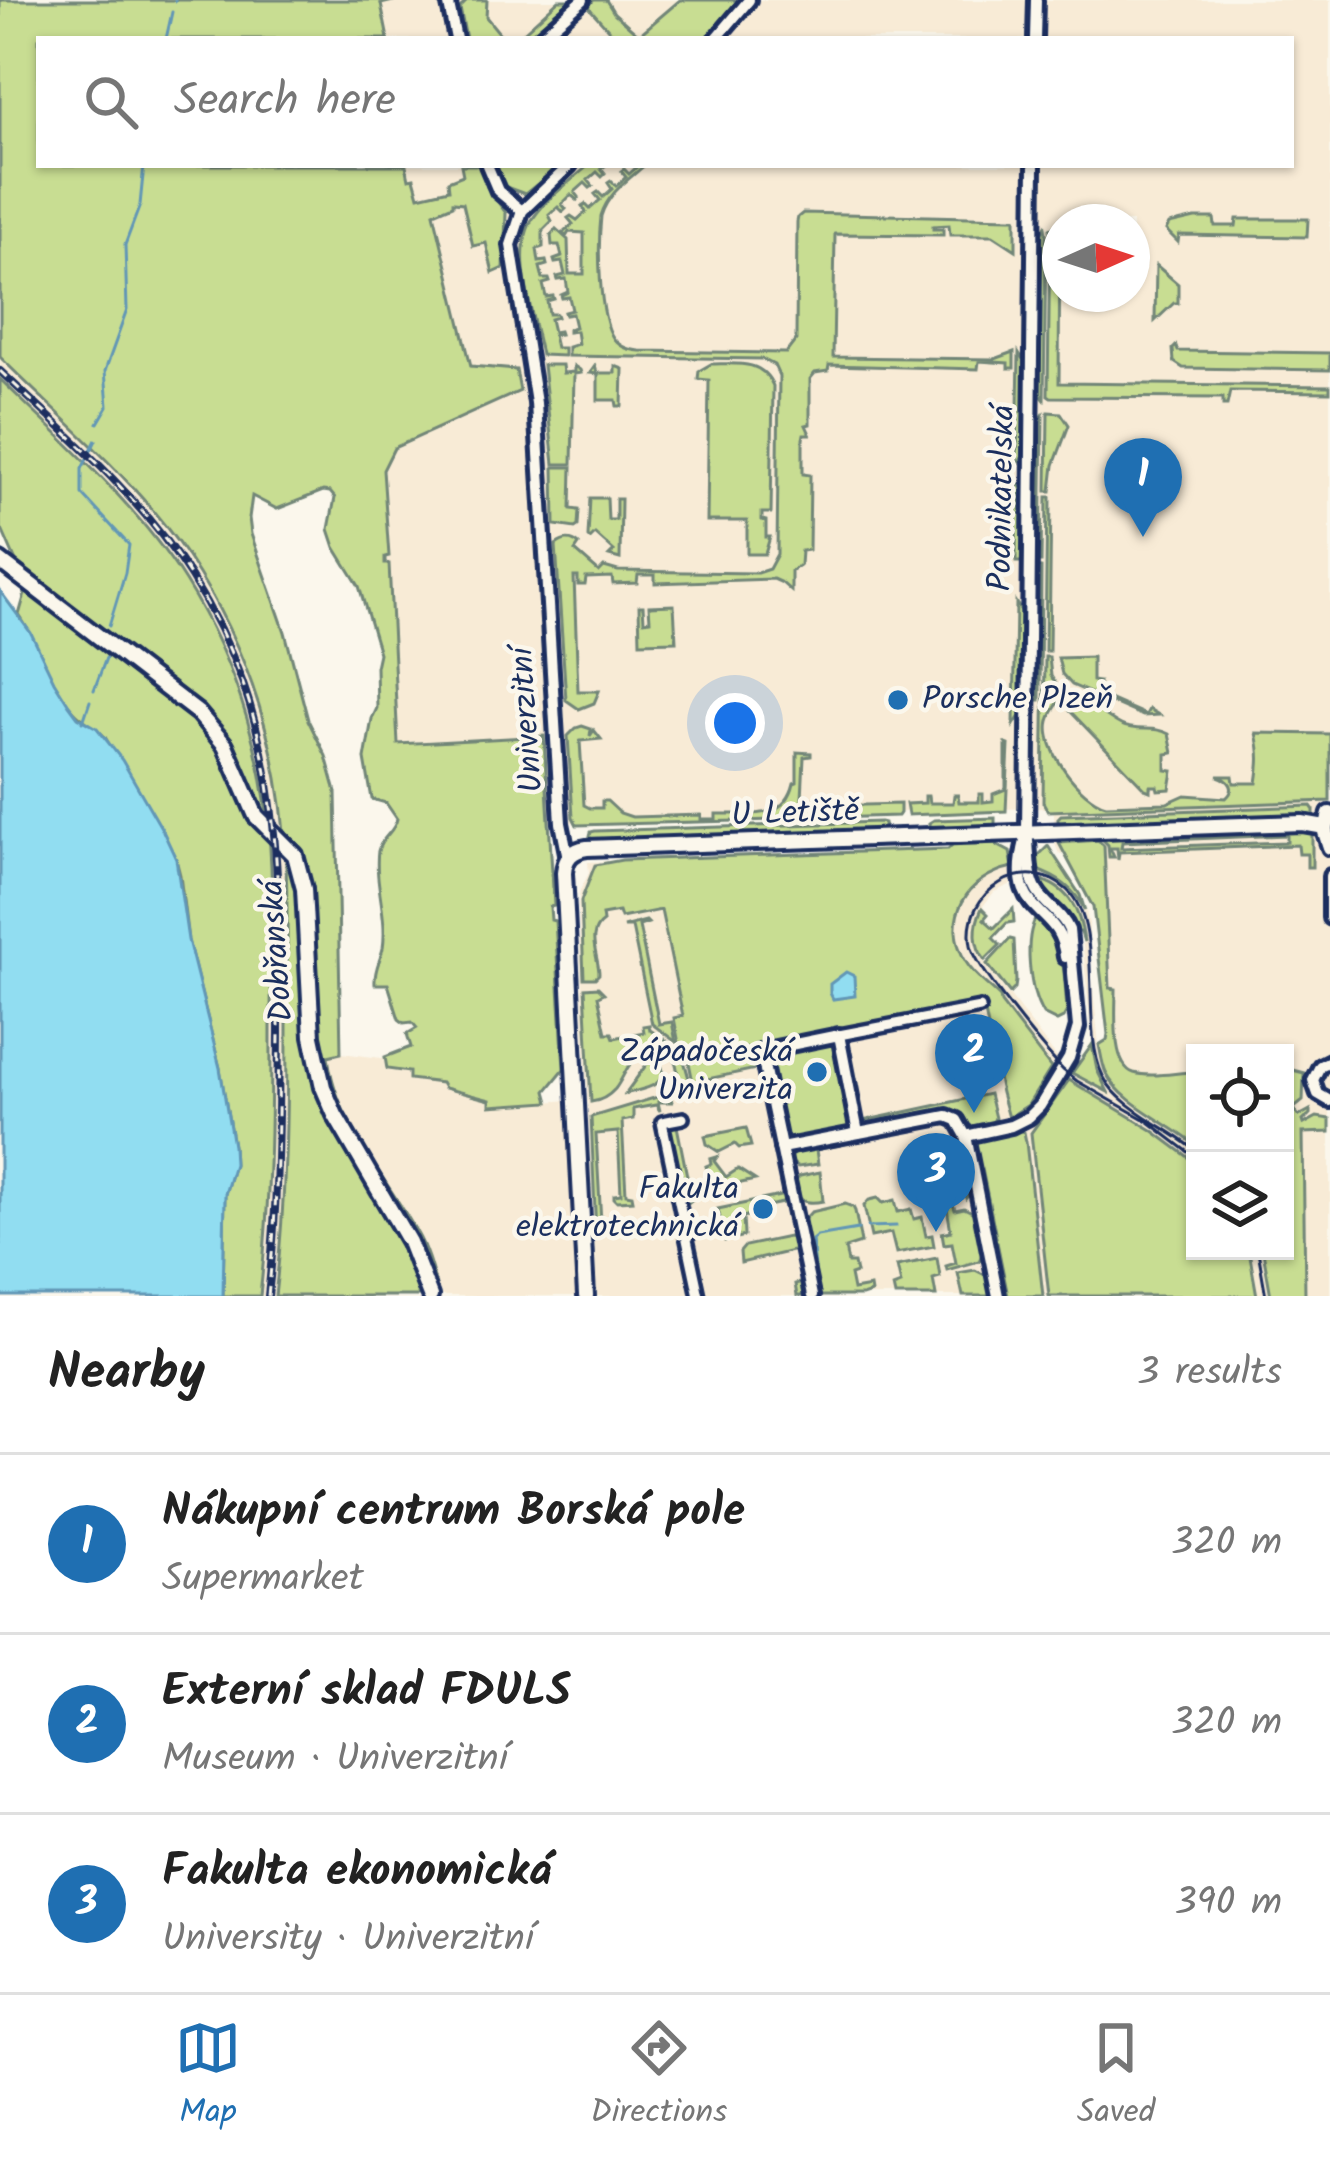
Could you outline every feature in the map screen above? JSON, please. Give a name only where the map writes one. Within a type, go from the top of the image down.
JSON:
[{"type":"street","points":[[448,0],[455,36]]},
{"type":"street","points":[[541,36],[583,0]]},
{"type":"street","points":[[719,36],[749,0]]},
{"type":"street","points":[[1035,36],[1036,0]]},
{"type":"street","points":[[488,168],[498,191],[522,211],[566,168]]},
{"type":"street","name":"Podnikatelská","points":[[1027,832],[1034,168]]},
{"type":"street","name":"Univerzitní","points":[[522,211],[512,235],[511,256],[536,403],[561,823],[568,858],[564,873],[586,1296]]},
{"type":"street","name":"Dobřanská","points":[[0,561],[198,713],[225,745],[256,816],[295,855],[304,890],[311,1036],[323,1087],[409,1242],[430,1296]]},
{"type":"street","name":"U Letiště","points":[[568,858],[587,848],[1327,820],[1330,847]]},
{"type":"street","points":[[966,1136],[1018,1124],[1035,1112],[1069,1058],[1074,1039],[1062,940],[1022,888],[1027,832]]},
{"type":"street","points":[[1330,875],[1330,918]]},
{"type":"street","points":[[812,1296],[761,1051],[980,1008]]},
{"type":"street","points":[[838,1035],[859,1132]]},
{"type":"street","points":[[1330,1061],[1320,1066],[1313,1080],[1318,1094],[1330,1101]]},
{"type":"street","points":[[781,1148],[947,1116],[957,1120],[966,1136],[998,1296]]},
{"type":"street","points":[[683,1118],[662,1122],[699,1296]]},
{"type":"shaded area","points":[[368,0],[1330,0],[1330,1296],[1305,1296],[1303,1132],[1294,1111],[1294,1044],[1186,1044],[1186,1080],[1119,1083],[1106,1042],[1097,853],[1059,854],[1054,813],[1047,808],[549,823],[544,736],[398,744],[389,565],[384,556],[389,555],[383,470],[395,448],[471,366],[434,213],[415,205],[407,168],[1294,168],[1294,36],[376,36]]},
{"type":"shaded area","points":[[0,357],[126,480],[185,552],[228,627],[262,714],[277,780],[286,865],[285,1189],[275,1296],[260,1296],[271,1148],[271,865],[262,783],[247,718],[214,634],[173,561],[114,491],[0,379]]},
{"type":"shaded area","name":"Západočeská Univerzita","points":[[949,849],[957,939],[956,921],[968,892],[984,876],[1013,867],[1012,884],[994,892],[980,910],[976,942],[987,966],[1058,1059],[1052,1069],[1000,997],[972,970],[1044,1070],[1096,1104],[1186,1238],[1186,1260],[1205,1260],[1247,1296],[597,1296],[578,905],[588,862]]},
{"type":"shaded area","points":[[1034,869],[1066,884],[1086,910],[1099,1045],[1126,1097],[1186,1139],[1186,1155],[1069,1080],[1072,1073],[1109,1091],[1094,1059],[1080,917],[1068,896],[1035,878]]},
{"type":"shaded area","points":[[328,1055],[439,1065],[490,1100],[491,1106],[570,1100],[580,1296],[439,1296],[430,1264],[337,1098]]},
{"type":"shaded area","points":[[1251,1260],[1265,1260],[1271,1296],[1257,1296]]},
{"type":"green space","points":[[0,0],[397,0],[381,4],[387,36],[36,36],[36,168],[407,168],[419,196],[449,189],[448,181],[463,175],[462,168],[482,168],[487,187],[506,213],[504,268],[493,273],[486,243],[473,246],[463,203],[453,202],[434,213],[471,366],[516,370],[520,391],[394,448],[383,470],[389,556],[385,564],[389,564],[398,744],[544,736],[554,906],[550,907],[555,921],[564,1069],[546,1091],[549,1102],[490,1106],[490,1100],[387,1069],[385,1057],[411,1047],[407,1034],[417,1028],[399,1019],[388,984],[375,984],[384,936],[378,851],[397,819],[386,803],[372,799],[365,759],[377,708],[379,653],[359,586],[329,529],[335,498],[330,492],[277,509],[252,496],[249,518],[308,720],[326,756],[336,792],[341,1053],[328,1056],[333,1080],[351,1126],[421,1240],[439,1296],[275,1296],[287,1084],[286,866],[278,785],[259,705],[229,628],[168,529],[123,477],[0,357]]},
{"type":"green space","points":[[468,0],[487,0],[486,17],[502,36],[465,36],[460,8]]},
{"type":"green space","points":[[559,0],[575,0],[534,36],[519,36]]},
{"type":"green space","points":[[606,0],[639,35],[680,0],[741,0],[708,36],[614,36],[589,5]]},
{"type":"green space","points":[[497,168],[557,168],[525,194],[506,187]]},
{"type":"green space","points":[[586,168],[602,168],[602,177],[597,172],[588,180],[593,186],[585,183],[575,192],[577,200],[571,195],[562,204],[563,212],[558,207],[549,215],[552,221],[543,230],[543,247],[537,249],[539,262],[547,265],[540,267],[543,279],[550,282],[543,284],[546,297],[554,299],[547,301],[549,314],[557,317],[550,319],[553,332],[560,334],[553,335],[556,348],[564,348],[564,356],[541,355],[526,284],[527,231],[546,203]]},
{"type":"green space","points":[[642,168],[614,194],[601,216],[602,298],[609,329],[623,346],[640,351],[786,353],[796,340],[797,222],[803,213],[1016,218],[1016,250],[993,235],[950,235],[949,225],[933,226],[943,229],[943,235],[835,234],[833,357],[995,359],[1014,352],[1014,368],[1008,368],[1008,363],[979,361],[978,369],[829,365],[828,371],[815,373],[810,379],[810,424],[806,425],[810,434],[803,439],[803,474],[810,475],[809,550],[801,551],[800,565],[791,571],[791,591],[773,579],[655,583],[655,575],[638,575],[637,583],[613,584],[612,577],[586,578],[585,585],[578,585],[574,577],[578,691],[599,691],[594,703],[579,709],[566,700],[556,545],[568,540],[576,543],[575,551],[599,572],[604,567],[757,573],[769,569],[777,554],[779,376],[774,365],[762,359],[568,356],[568,347],[578,344],[576,331],[568,332],[575,327],[572,314],[564,312],[572,310],[569,297],[561,295],[568,292],[566,279],[558,280],[565,275],[562,262],[555,263],[562,257],[551,235],[556,229],[568,240],[569,274],[584,274],[584,233],[569,232],[566,237],[563,233],[573,224],[568,218],[577,220],[586,212],[585,204],[590,209],[600,200],[595,194],[603,197],[612,189],[611,181],[616,186],[626,177],[621,171],[629,174]]},
{"type":"green space","points":[[1214,218],[1215,226],[1236,226],[1237,219],[1308,219],[1307,237],[1179,235],[1178,242],[1166,230],[1169,224]]},
{"type":"green space","points":[[1042,232],[1044,399],[1037,390]]},
{"type":"green space","points":[[1156,265],[1178,284],[1178,303],[1155,321]]},
{"type":"green space","points":[[1049,312],[1059,312],[1059,383],[1330,386],[1330,392],[1230,391],[1227,405],[1223,398],[1048,395]]},
{"type":"green space","points":[[1176,346],[1178,351],[1330,353],[1330,370],[1183,368],[1174,362]]},
{"type":"green space","points":[[1019,353],[1026,364],[1025,453],[1017,466]]},
{"type":"green space","points":[[711,364],[755,367],[773,386],[771,513],[762,513],[766,537],[770,537],[765,554],[747,554],[747,521],[707,521],[709,380],[698,379],[699,371]]},
{"type":"green space","points":[[543,365],[562,365],[563,373],[574,372],[574,366],[581,373],[574,374],[572,464],[554,464]]},
{"type":"green space","points":[[595,366],[597,373],[615,373],[615,366],[623,369],[622,406],[616,400],[598,400],[598,374],[590,373]]},
{"type":"green space","points":[[0,379],[98,475],[166,553],[204,613],[247,718],[264,792],[272,886],[269,1159],[260,1296],[223,1296],[225,1194],[234,1164],[233,1146],[220,1068],[188,940],[176,859],[105,737],[74,711],[58,689],[19,615],[25,594],[0,525]]},
{"type":"green space","points":[[1048,412],[1061,413],[1069,425],[1054,465],[1051,491],[1047,491]]},
{"type":"green space","points":[[1043,415],[1041,562],[1035,562],[1037,424]]},
{"type":"green space","points":[[554,467],[572,467],[571,509],[579,510],[575,528],[555,525]]},
{"type":"green space","points":[[1017,481],[1024,491],[1023,562],[1016,562]]},
{"type":"green space","points":[[1047,497],[1051,497],[1049,651],[1045,651]]},
{"type":"green space","points":[[590,498],[607,498],[608,520],[616,520],[616,499],[621,499],[620,559],[609,556],[614,551],[595,534],[588,537]]},
{"type":"green space","points":[[1035,567],[1041,568],[1040,700],[1033,678]]},
{"type":"green space","points":[[1016,603],[1023,614],[1022,713],[1014,725]]},
{"type":"green space","points":[[674,605],[676,641],[640,642],[639,606],[643,606],[644,621],[650,620],[649,606]]},
{"type":"green space","points":[[1045,657],[1049,657],[1051,676],[1063,695],[1049,721],[1051,745],[1065,771],[1096,801],[1106,805],[1167,803],[1185,795],[1226,798],[1231,787],[1218,776],[1233,776],[1234,783],[1257,783],[1256,733],[1330,734],[1330,801],[1048,811],[1043,802]]},
{"type":"green space","points":[[1092,657],[1092,681],[1099,682],[1098,694],[1146,715],[1149,709],[1159,715],[1143,716],[1072,685],[1062,674],[1058,658]]},
{"type":"green space","points":[[1078,699],[1121,725],[1169,734],[1173,753],[1166,754],[1166,770],[1173,771],[1170,789],[1145,789],[1070,711],[1071,703]]},
{"type":"green space","points":[[582,726],[591,729],[590,736],[594,730],[601,739],[580,741],[584,805],[590,808],[602,808],[602,801],[607,801],[632,817],[701,815],[701,819],[764,813],[783,804],[797,782],[797,752],[811,753],[804,757],[802,799],[821,799],[822,816],[577,825],[568,736]]},
{"type":"green space","points":[[1009,745],[1006,811],[908,815],[906,804],[925,803],[925,796],[929,803],[953,803],[954,795],[959,802],[979,802],[979,794],[983,802],[993,801],[993,794],[1006,789]]},
{"type":"green space","points":[[826,799],[829,806],[900,804],[900,813],[830,818]]},
{"type":"green space","points":[[1311,806],[1314,816],[1305,818],[1058,825],[1061,815]]},
{"type":"green space","points":[[995,818],[995,827],[929,826],[934,820]]},
{"type":"green space","points":[[880,822],[885,829],[589,840],[595,831]]},
{"type":"green space","points":[[1301,829],[1312,833],[1312,867],[1307,867],[1307,854],[1299,854],[1298,845],[1119,852],[1118,860],[1117,848],[1110,848],[1114,857],[1109,857],[1108,845],[1099,836]],"holes":[[[1287,835],[1287,842],[1121,848],[1122,842]]]},
{"type":"green space","points":[[1098,840],[1104,846],[1110,988],[1116,989],[1121,1060],[1134,1073],[1186,1073],[1186,1139],[1123,1094],[1106,1073],[1099,1045],[1108,1034],[1093,907],[1059,843]]},
{"type":"green space","points":[[956,841],[997,841],[1010,852],[1013,867],[983,880],[963,902],[957,915],[959,946],[969,967],[1000,997],[1051,1068],[1028,1105],[1008,1118],[983,1002],[763,1048],[756,1069],[693,1082],[687,1053],[754,1048],[685,1050],[679,1044],[674,1018],[683,1016],[661,910],[621,918],[619,912],[602,915],[594,939],[599,974],[584,978],[581,901],[595,865],[622,860],[948,849]]},
{"type":"green space","points":[[1048,846],[1085,911],[1064,884],[1034,869],[1035,855]]},
{"type":"green space","points":[[1035,878],[1056,887],[1071,901],[1084,942],[1067,912],[1044,894]]},
{"type":"green space","points":[[982,908],[988,914],[984,919],[994,928],[1013,909],[1014,922],[993,938],[1000,945],[985,960],[976,935]]},
{"type":"green space","points":[[1037,916],[1054,935],[1062,959],[1067,1011],[1057,1021],[1043,1014],[1031,979],[1030,937]]},
{"type":"green space","points":[[646,921],[639,926],[659,1024],[672,1022],[676,1042],[652,1024],[632,927],[623,927]]},
{"type":"green space","points":[[1014,940],[1016,981],[1010,993],[987,964]]},
{"type":"green space","points":[[598,987],[604,993],[598,996],[606,1033],[614,1038],[644,1032],[643,1026],[649,1025],[681,1050],[690,1082],[678,1083],[673,1058],[654,1048],[634,1059],[610,1094],[591,1102],[585,988]]},
{"type":"green space","points":[[838,1040],[852,1129],[792,1140],[784,1133],[769,1058],[775,1052]]},
{"type":"green space","points":[[1092,1045],[1097,1070],[1108,1092],[1072,1073]]},
{"type":"green space","points":[[649,1061],[661,1064],[661,1078],[652,1086],[625,1094]]},
{"type":"green space","points":[[1294,1070],[1304,1073],[1303,1101],[1294,1108]]},
{"type":"green space","points":[[1069,1080],[1152,1130],[1186,1155],[1186,1260],[1251,1260],[1257,1296],[1049,1296],[1031,1133]]},
{"type":"green space","points":[[989,1094],[995,1118],[985,1126],[968,1127],[958,1114],[946,1111],[864,1127],[863,1121]]},
{"type":"green space","points":[[670,1095],[672,1102],[658,1102],[660,1111],[656,1105],[633,1109],[633,1119],[622,1121],[626,1194],[633,1200],[614,1198],[621,1194],[618,1132],[596,1134],[601,1222],[607,1227],[596,1234],[591,1117]]},
{"type":"green space","points":[[1294,1110],[1299,1116],[1310,1110],[1304,1124],[1317,1117],[1330,1119],[1330,1132],[1303,1133],[1305,1296],[1271,1296],[1265,1260],[1294,1260]]},
{"type":"green space","points":[[665,1124],[677,1126],[689,1186],[697,1185],[699,1194],[688,1203],[681,1202]]},
{"type":"green space","points":[[746,1128],[751,1146],[735,1144],[719,1152],[707,1144],[705,1136]]},
{"type":"green space","points":[[1019,1130],[1026,1142],[1043,1296],[1008,1296],[997,1242],[989,1239],[996,1237],[982,1169],[975,1169],[974,1142]]},
{"type":"green space","points":[[869,1136],[816,1150],[818,1164],[798,1167],[791,1162],[800,1150]]},
{"type":"green space","points":[[961,1151],[972,1190],[966,1198],[963,1186],[943,1190],[939,1171],[963,1166]]},
{"type":"green space","points":[[717,1157],[714,1161],[726,1177],[738,1169],[755,1180],[714,1189],[706,1166]]},
{"type":"green space","points":[[820,1172],[823,1201],[802,1200],[795,1181]]},
{"type":"green space","points":[[785,1195],[787,1202],[758,1208],[758,1213],[743,1217],[744,1236],[725,1241],[718,1209]]},
{"type":"green space","points":[[878,1198],[883,1203],[895,1200],[898,1212],[911,1209],[914,1219],[922,1217],[934,1246],[896,1253],[891,1233],[871,1237],[864,1206]]},
{"type":"green space","points":[[952,1201],[955,1210],[964,1208],[976,1214],[984,1249],[979,1261],[947,1270],[946,1266],[956,1263],[952,1243],[944,1244],[942,1233],[951,1231],[946,1202]]},
{"type":"green space","points":[[845,1204],[855,1211],[861,1243],[845,1248],[856,1273],[850,1275],[853,1290],[870,1287],[871,1293],[817,1296],[802,1222],[811,1212]]},
{"type":"green space","points":[[788,1237],[797,1243],[808,1296],[797,1296],[795,1284],[803,1282],[796,1250],[741,1263],[745,1246]]},
{"type":"green space","points":[[937,1258],[936,1296],[895,1296],[893,1287],[901,1284],[897,1266]]},
{"type":"green space","points":[[975,1270],[987,1276],[991,1296],[963,1296],[958,1273]]},
{"type":"water","points":[[0,591],[31,633],[69,705],[97,728],[122,760],[176,859],[188,940],[220,1068],[233,1146],[234,1164],[225,1194],[223,1296],[0,1296]]},
{"type":"water","points":[[846,972],[854,976],[855,996],[833,999],[830,984]]},
{"type":"waterway","points":[[167,36],[172,12]]},
{"type":"waterway","points":[[98,423],[108,406],[105,371],[127,310],[125,245],[140,205],[144,168]]},
{"type":"waterway","points":[[96,440],[82,469],[82,494],[129,545],[109,626]]},
{"type":"waterway","points":[[94,690],[106,658]]},
{"type":"waterway","points":[[83,722],[90,701]]},
{"type":"waterway","points":[[868,1227],[896,1226]]},
{"type":"waterway","points":[[818,1296],[812,1240],[858,1229]]},
{"type":"tram line","points":[[1186,1144],[1120,1098],[1103,1076],[1096,1056],[1089,952],[1079,906],[1051,879],[1016,876],[1000,883],[976,908],[971,926],[975,956],[997,989],[1063,1070],[1186,1150]]},
{"type":"tram line","points":[[1260,1260],[1266,1296]]},
{"type":"railway","points":[[0,371],[102,468],[171,548],[221,632],[260,742],[276,854],[278,912],[277,1164],[268,1296]]},
{"type":"place","name":"Nákupní centrum Borská pole","points":[[1143,537]]},
{"type":"place","name":"Porsche Plzeň","points":[[898,700]]},
{"type":"place","name":"Západočeská Univerzita","points":[[817,1072]]},
{"type":"place","name":"Externí sklad FDULS","points":[[974,1113]]},
{"type":"place","name":"Fakulta elektrotechnická","points":[[763,1209]]},
{"type":"place","name":"Fakulta ekonomická","points":[[936,1232]]}]
